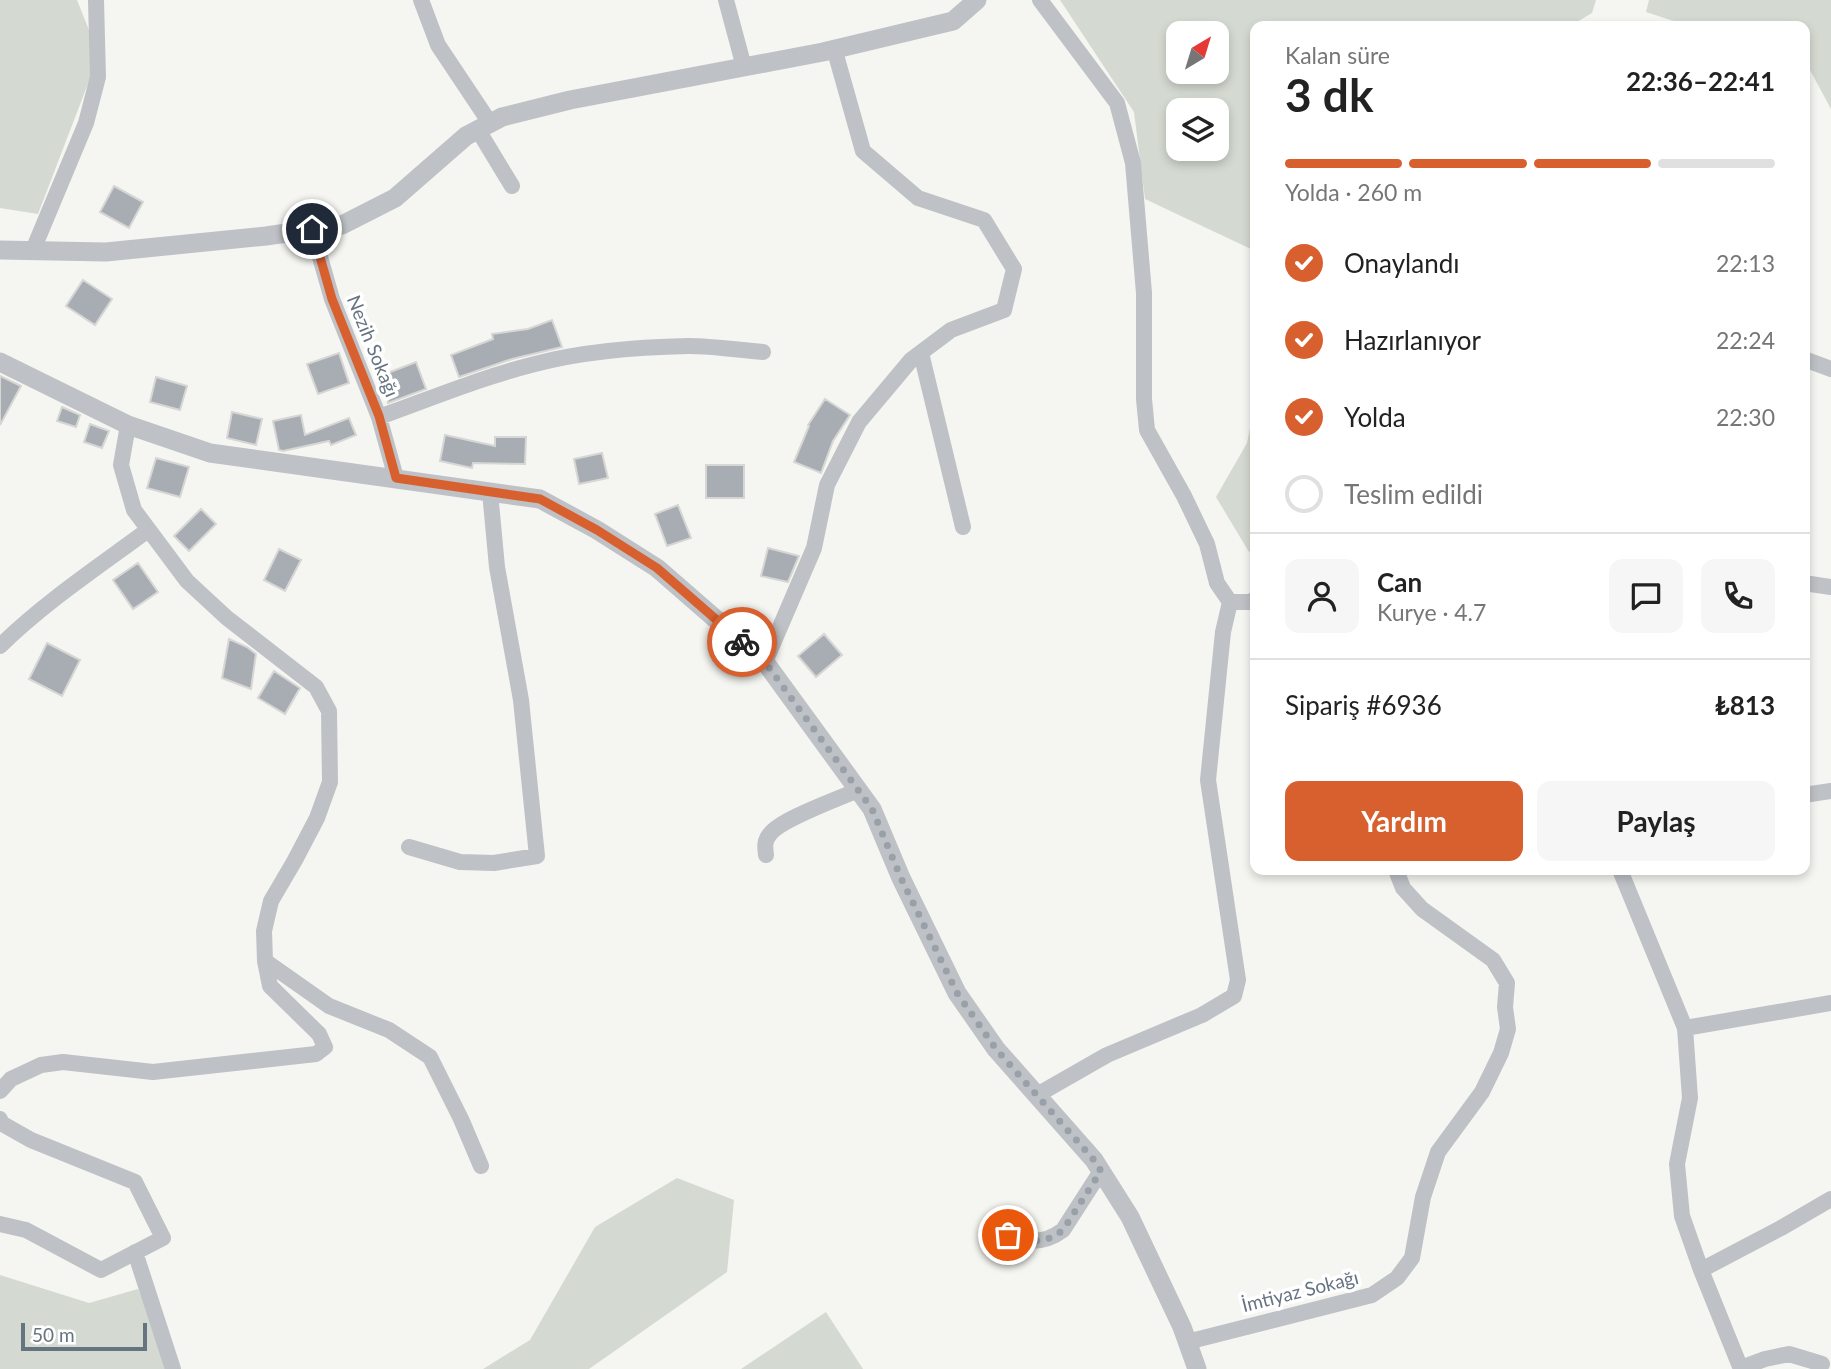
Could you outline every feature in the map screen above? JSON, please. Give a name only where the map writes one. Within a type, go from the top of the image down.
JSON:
[{"type":"street","points":[[33,250],[86,123],[99,77],[96,0]]},
{"type":"street","points":[[421,0],[438,45],[484,127],[512,186]]},
{"type":"street","points":[[726,0],[744,67]]},
{"type":"street","points":[[0,250],[106,252],[265,236],[342,225],[395,198],[466,136],[502,117],[570,100],[744,67],[953,21],[977,0]]},
{"type":"street","points":[[1037,1095],[1107,1055],[1202,1015],[1234,996],[1238,980],[1208,780],[1223,632],[1230,602],[1217,583],[1207,544],[1184,496],[1147,430],[1144,399],[1144,293],[1133,163],[1117,103],[1040,0]]},
{"type":"street","points":[[765,662],[814,548],[827,485],[859,422],[911,360],[951,330],[1004,310],[1014,269],[985,220],[918,198],[863,151],[834,48]]},
{"type":"street","name":"Nezih Sokağı","points":[[312,229],[332,299],[379,416],[396,478]]},
{"type":"street","points":[[379,416],[533,364],[567,357],[690,346],[763,352]]},
{"type":"street","points":[[922,352],[962,527]]},
{"type":"street","points":[[1810,361],[1831,369]]},
{"type":"street","points":[[0,362],[128,425],[210,453],[540,499],[597,530],[657,568],[765,662],[872,809],[901,878],[957,993],[996,1049],[1094,1160],[1130,1217],[1182,1327],[1197,1369]]},
{"type":"street","points":[[0,1091],[11,1079],[41,1065],[63,1062],[153,1072],[316,1054],[325,1046],[319,1034],[270,986],[265,961],[264,931],[271,901],[317,818],[330,782],[329,711],[316,687],[228,618],[187,581],[148,530],[134,510],[121,465],[128,425]]},
{"type":"street","points":[[409,847],[460,862],[494,863],[537,856],[521,700],[497,567],[491,492]]},
{"type":"street","points":[[0,646],[79,581],[148,530]]},
{"type":"street","points":[[1810,584],[1831,587]]},
{"type":"street","points":[[1230,602],[1250,602]]},
{"type":"street","points":[[765,855],[764,845],[779,825],[858,790]]},
{"type":"street","points":[[1810,794],[1831,791]]},
{"type":"street","name":"İmtiyaz Sokağı","points":[[1187,1342],[1372,1295],[1397,1278],[1412,1258],[1423,1197],[1438,1152],[1482,1092],[1501,1054],[1507,1029],[1507,983],[1493,960],[1422,909],[1403,888],[1398,875]]},
{"type":"street","points":[[1622,875],[1685,1028],[1690,1098],[1677,1164],[1682,1216],[1741,1368],[1789,1354],[1822,1364]]},
{"type":"street","points":[[265,961],[328,1006],[389,1030],[430,1057],[481,1166]]},
{"type":"street","points":[[1685,1028],[1831,1003]]},
{"type":"street","points":[[0,1119],[1,1123],[31,1140],[135,1182],[163,1238],[101,1270],[26,1230],[0,1224]]},
{"type":"street","points":[[998,1228],[1008,1235],[1037,1242],[1055,1236],[1063,1230],[1101,1171]]},
{"type":"street","points":[[1701,1270],[1831,1199]]},
{"type":"street","points":[[135,1252],[173,1369]]},
{"type":"shaded area","points":[[0,0],[77,0],[99,55],[38,214],[0,208]]},
{"type":"shaded area","points":[[1060,0],[1596,0],[1592,13],[1578,21],[1250,21],[1250,249],[1145,199],[1134,112]]},
{"type":"shaded area","points":[[1649,0],[1831,0],[1831,109],[1810,70],[1810,21],[1674,21],[1646,12]]},
{"type":"shaded area","points":[[1250,428],[1249,552],[1216,497],[1247,443]]},
{"type":"shaded area","points":[[677,1178],[734,1200],[727,1272],[589,1369],[483,1369],[530,1340],[595,1227]]},
{"type":"shaded area","points":[[0,1275],[89,1303],[138,1289],[174,1369],[0,1369]]},
{"type":"shaded area","points":[[826,1312],[863,1369],[741,1369]]},
{"type":"building","points":[[114,186],[143,202],[129,228],[100,212]]},
{"type":"building","points":[[83,280],[112,299],[95,325],[66,306]]},
{"type":"building","points":[[552,320],[562,347],[512,359],[459,377],[451,355],[493,339],[492,334],[528,329]]},
{"type":"building","points":[[339,353],[349,383],[318,394],[307,364]]},
{"type":"building","points":[[416,362],[426,389],[388,403],[385,374]]},
{"type":"building","points":[[0,376],[21,386],[0,425]]},
{"type":"building","points":[[156,377],[187,386],[180,410],[150,402]]},
{"type":"building","points":[[825,399],[850,415],[833,441],[821,473],[794,462],[808,425]]},
{"type":"building","points":[[62,407],[80,415],[76,427],[57,421]]},
{"type":"building","points":[[232,412],[262,419],[256,445],[227,438]]},
{"type":"building","points":[[301,415],[305,435],[349,418],[356,435],[331,445],[329,441],[279,450],[273,421]]},
{"type":"building","points":[[90,424],[109,431],[102,448],[84,442]]},
{"type":"building","points":[[445,435],[495,446],[495,437],[526,437],[525,464],[473,463],[472,468],[440,461]]},
{"type":"building","points":[[602,453],[608,478],[579,484],[574,459]]},
{"type":"building","points":[[156,458],[189,467],[180,497],[147,488]]},
{"type":"building","points":[[706,465],[744,465],[744,498],[706,498]]},
{"type":"building","points":[[678,505],[691,538],[667,546],[655,514]]},
{"type":"building","points":[[201,509],[216,524],[189,551],[174,536]]},
{"type":"building","points":[[768,548],[799,556],[788,582],[761,576]]},
{"type":"building","points":[[279,549],[301,560],[285,591],[264,580]]},
{"type":"building","points":[[138,563],[158,592],[133,609],[113,580]]},
{"type":"building","points":[[824,634],[842,655],[816,677],[798,656]]},
{"type":"building","points":[[229,639],[256,654],[251,689],[222,678]]},
{"type":"building","points":[[47,643],[80,660],[62,696],[29,679]]},
{"type":"building","points":[[274,671],[300,688],[285,714],[258,698]]},
{"type":"way so far","points":[[742,642],[765,662],[872,809],[901,878],[957,993],[996,1049],[1101,1171],[1063,1230],[1055,1236],[1037,1242],[1008,1235]]},
{"type":"route","points":[[312,229],[332,299],[379,416],[396,478],[540,499],[597,530],[657,568],[742,642]]}]
